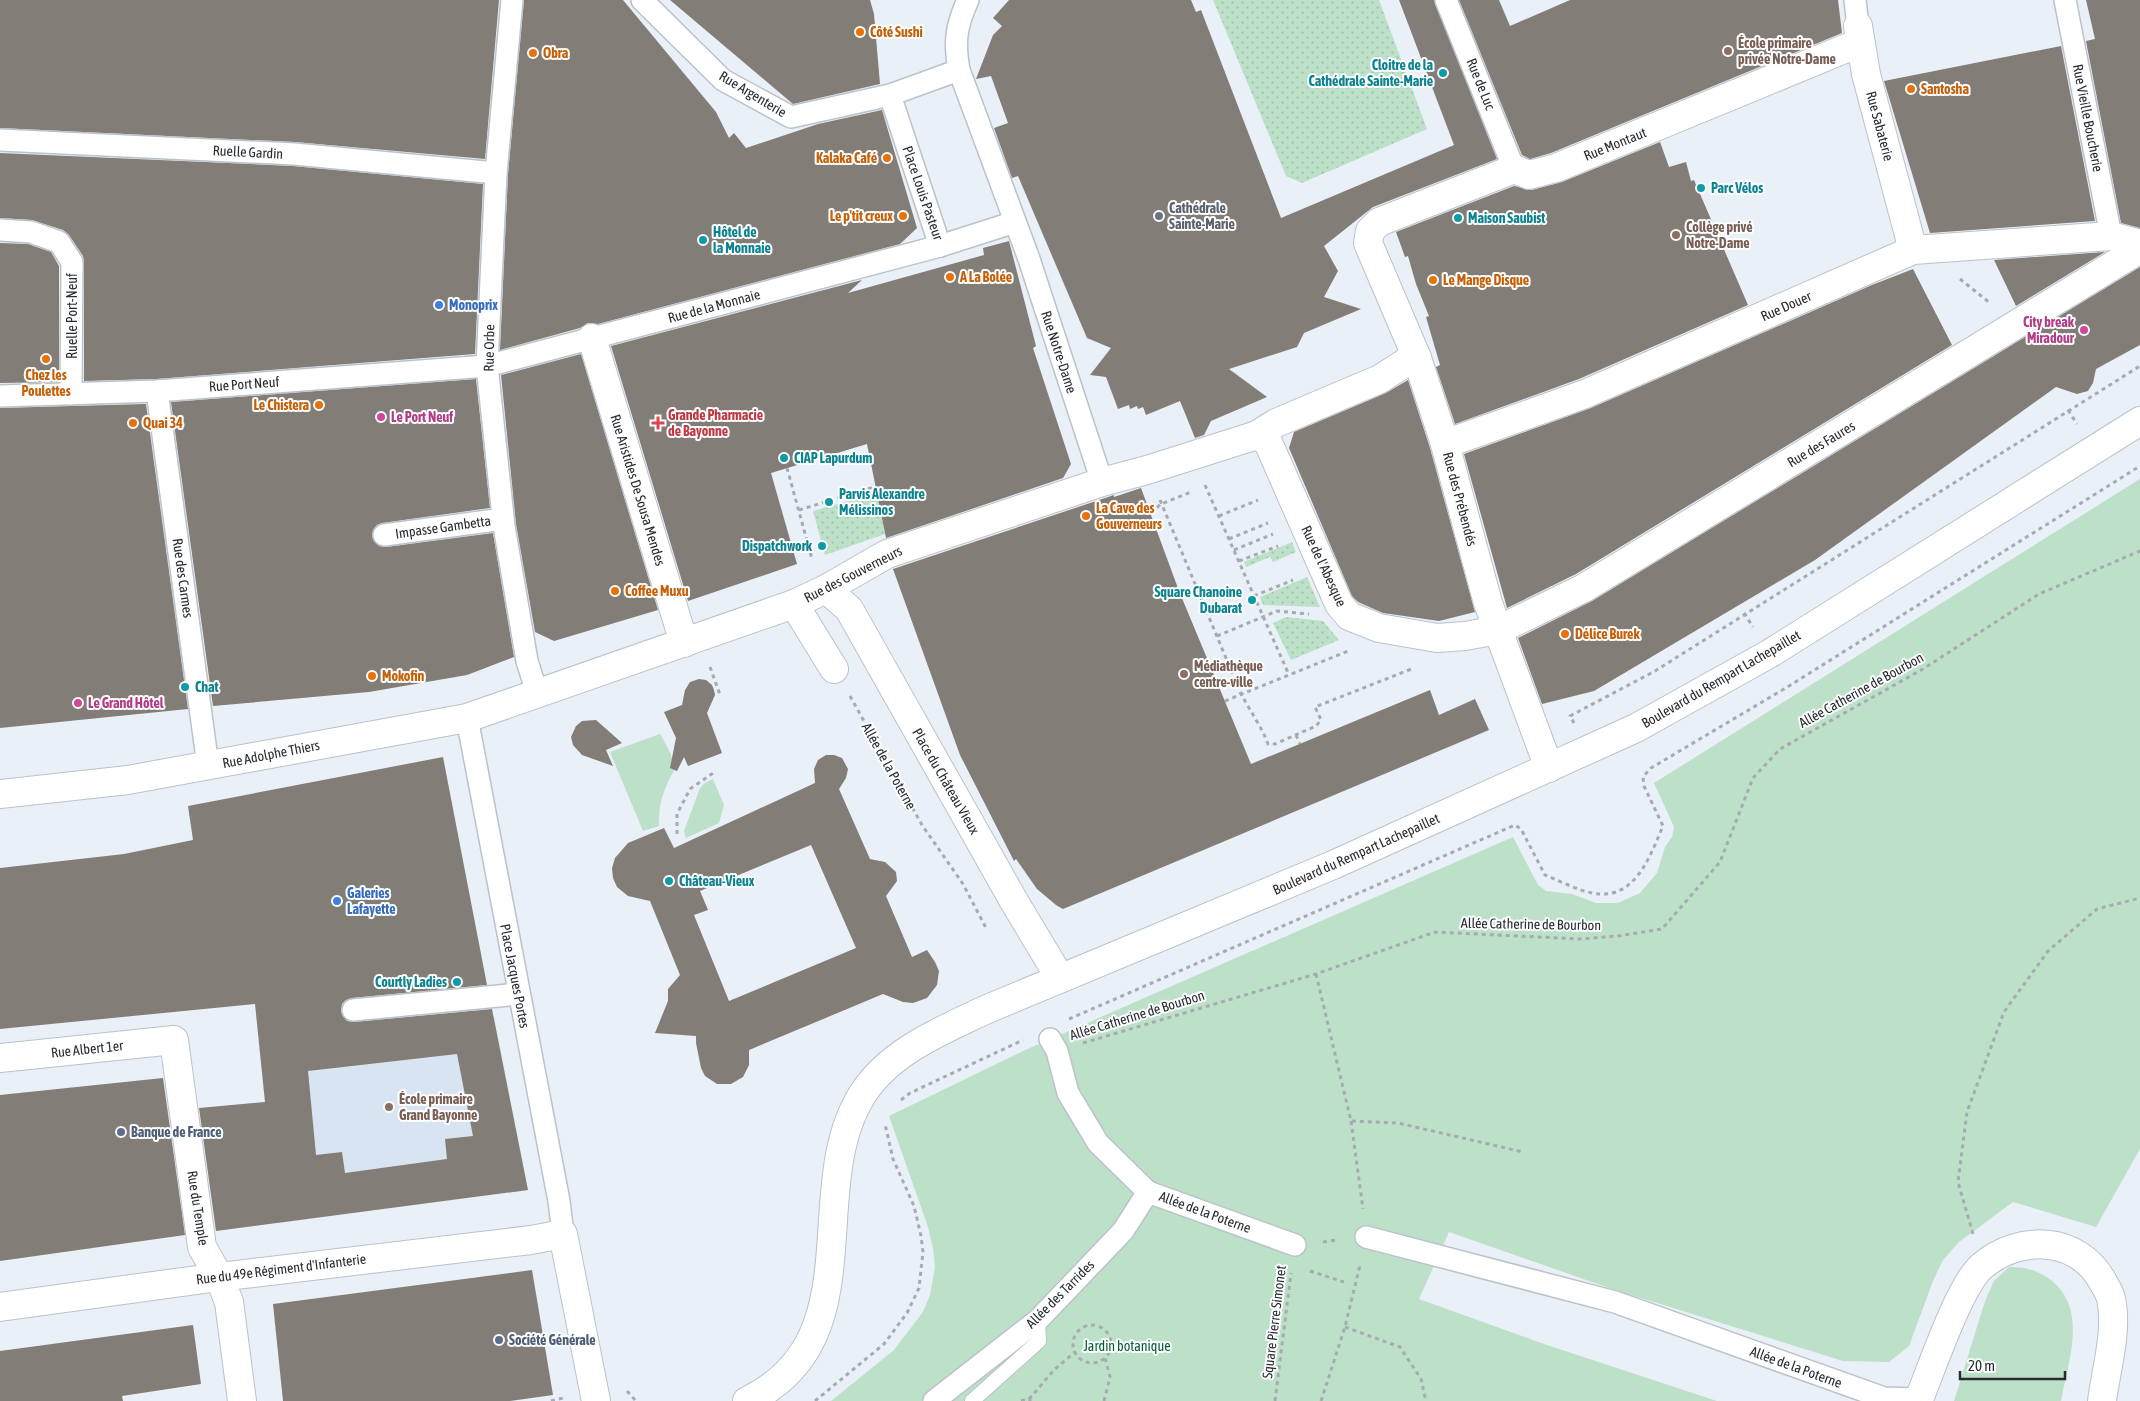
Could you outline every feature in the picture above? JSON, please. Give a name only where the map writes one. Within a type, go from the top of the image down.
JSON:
[{"type":"street","name":"Rue Orbe","points":[[512,0],[496,173],[487,366],[503,519],[527,661],[537,693]]},
{"type":"street","name":"Rue Argenterie","points":[[642,0],[723,80],[791,117],[890,95]]},
{"type":"street","points":[[968,0],[958,21],[955,49],[959,70],[1015,222]]},
{"type":"street","name":"Rue de Luc","points":[[1446,0],[1514,169]]},
{"type":"street","name":"Rue Vieille Boucherie","points":[[2065,0],[2111,236]]},
{"type":"street","name":"Rue Montaut","points":[[1514,169],[1530,175],[1556,168],[1857,23]]},
{"type":"street","name":"Rue Sabaterie","points":[[1857,23],[1913,250]]},
{"type":"street","points":[[890,95],[959,70]]},
{"type":"street","name":"Place Louis Pasteur","points":[[890,95],[940,246],[1015,222]]},
{"type":"street","name":"Ruelle Gardin","points":[[0,140],[294,154],[496,173]]},
{"type":"street","name":"Rue des Prébendés","points":[[1514,169],[1379,222],[1370,230],[1368,242],[1417,358],[1445,444],[1488,603],[1549,768]]},
{"type":"street","name":"Rue Notre-Dame","points":[[1015,222],[1029,259],[1102,482]]},
{"type":"street","name":"Ruelle Port-Neuf","points":[[0,230],[31,232],[59,242],[72,262],[71,394]]},
{"type":"street","name":"Rue Douer","points":[[1445,444],[1585,394],[1913,250],[2111,236],[2140,244]]},
{"type":"street","name":"Rue de la Monnaie","points":[[487,366],[940,246]]},
{"type":"street","name":"Rue des Faures","points":[[1498,630],[1584,588],[2140,249]]},
{"type":"street","name":"Rue Aristides De Sousa Mendes","points":[[592,338],[684,642]]},
{"type":"street","name":"Rue des Gouverneurs","points":[[537,693],[794,604],[826,589],[887,554],[1102,482],[1147,470],[1192,454],[1257,435],[1276,423],[1380,379],[1411,359],[1417,358]]},
{"type":"street","name":"Rue Port Neuf","points":[[0,396],[157,391],[487,366]]},
{"type":"street","name":"Rue des Carmes","points":[[157,391],[208,766]]},
{"type":"street","name":"Boulevard du Rempart Lachepaillet","points":[[747,1401],[761,1394],[785,1375],[801,1356],[812,1337],[821,1314],[831,1257],[839,1162],[853,1114],[864,1091],[905,1052],[926,1039],[985,1010],[1333,865],[1636,728],[1769,654],[2140,421]]},
{"type":"street","name":"Rue de l'Abesque","points":[[1257,435],[1268,442],[1339,604],[1350,616],[1362,622],[1395,631],[1437,638],[1465,636],[1498,630]]},
{"type":"street","name":"Impasse Gambetta","points":[[384,535],[503,519]]},
{"type":"street","name":"Place du Château Vieux","points":[[826,589],[848,609],[1015,903],[1060,978]]},
{"type":"street","points":[[794,604],[834,669]]},
{"type":"street","name":"Rue Adolphe Thiers","points":[[0,794],[128,780],[467,718],[537,693]]},
{"type":"street","name":"Place Jacques Portes","points":[[467,718],[559,1201],[563,1234]]},
{"type":"street","points":[[353,1010],[519,994]]},
{"type":"street","name":"Allée de la Poterne","points":[[1057,1037],[1068,1093],[1098,1143],[1148,1192],[1294,1255]]},
{"type":"street","name":"Rue Albert 1er","points":[[0,1058],[174,1040]]},
{"type":"street","name":"Rue du Temple","points":[[174,1040],[202,1247],[219,1277],[229,1302],[242,1401]]},
{"type":"street","name":"Allée des Tarrides","points":[[934,1401],[1038,1320],[1123,1231],[1148,1192]]},
{"type":"street","points":[[563,1234],[596,1401]]},
{"type":"street","name":"Rue du 49e Régiment d'Infanterie","points":[[0,1307],[219,1277],[521,1241],[563,1234]]},
{"type":"street","name":"Allée de la Poterne","points":[[1366,1237],[1615,1302],[1884,1398],[1919,1400],[1968,1283],[1982,1266],[2009,1249],[2031,1245],[2056,1245],[2084,1258],[2099,1275],[2111,1297],[2114,1320],[2102,1401]]},
{"type":"lane","points":[[972,1401],[1039,1341],[1038,1320]]},
{"type":"path","points":[[1942,248],[1962,283],[1989,301],[2008,331]]},
{"type":"path","points":[[1578,728],[1570,716],[1655,671],[1744,613],[2140,366]]},
{"type":"path","points":[[2068,410],[2079,426]]},
{"type":"path","points":[[1192,454],[1289,675]]},
{"type":"path","points":[[1057,1037],[1515,824],[1521,829],[1545,875],[1591,893],[1606,895],[1618,891],[1631,884],[1646,867],[1663,826],[1644,786],[1643,777],[1650,768],[1789,686],[2140,466]]},
{"type":"path","points":[[787,468],[812,558],[826,589]]},
{"type":"path","points":[[1147,470],[1242,694],[1268,744],[1275,744],[1316,726],[1321,720],[1315,707],[1421,664]]},
{"type":"path","points":[[2110,478],[2113,482]]},
{"type":"path","points":[[799,510],[871,488],[874,501]]},
{"type":"path","points":[[1219,516],[1299,513]]},
{"type":"path","points":[[1229,539],[1299,513]]},
{"type":"path","points":[[1234,550],[1299,513]]},
{"type":"path","points":[[1239,562],[1299,513]]},
{"type":"path","name":"Allée Catherine de Bourbon","points":[[1057,1037],[1316,974],[1435,932],[1580,939],[1618,936],[1662,929],[1720,862],[1753,778],[1780,748],[1923,669],[2039,594],[2140,552]]},
{"type":"path","points":[[1254,596],[1323,567]]},
{"type":"path","points":[[1744,613],[1754,628]]},
{"type":"path","points":[[1217,636],[1263,616]]},
{"type":"path","points":[[1225,701],[1395,631]]},
{"type":"path","name":"Allée de la Poterne","points":[[834,669],[922,825],[963,884],[986,928]]},
{"type":"path","points":[[715,679],[720,695]]},
{"type":"path","points":[[1296,734],[1300,744]]},
{"type":"path","points":[[677,834],[677,814],[690,789],[716,771]]},
{"type":"path","points":[[1982,1266],[1958,1182],[1967,1112],[2004,1012],[2048,951],[2097,909],[2140,898]]},
{"type":"path","points":[[1316,974],[1351,1121],[1366,1237],[1345,1327],[1321,1401]]},
{"type":"path","points":[[895,1105],[910,1094],[1026,1038]]},
{"type":"path","points":[[815,1401],[884,1344],[907,1313],[919,1288],[923,1252],[921,1236],[914,1206],[893,1159],[884,1118]]},
{"type":"path","points":[[1351,1121],[1398,1123],[1523,1152]]},
{"type":"path","points":[[1294,1255],[1366,1237]]},
{"type":"path","points":[[1294,1255],[1344,1282]]},
{"type":"path","name":"Square Pierre Simonet","points":[[1275,1401],[1294,1255]]},
{"type":"path","points":[[1087,1326],[1093,1326],[1104,1331],[1111,1342],[1109,1353],[1105,1358],[1095,1363],[1089,1363],[1078,1358],[1073,1346],[1076,1334],[1087,1326]]},
{"type":"path","points":[[1345,1327],[1400,1347],[1421,1379],[1426,1401]]},
{"type":"path","points":[[1021,1401],[1030,1400],[1055,1369],[1075,1352]]},
{"type":"path","points":[[1104,1401],[1110,1377],[1105,1358]]},
{"type":"shaded area","name":"École primaire Grand Bayonne","points":[[494,1017],[528,1190],[278,1223],[259,1043]]},
{"type":"green space","points":[[1213,0],[1379,0],[1427,129],[1302,183],[1286,176]]},
{"type":"green space","name":"Jardin botanique","points":[[2140,479],[2140,1149],[2096,1227],[2013,1202],[1959,1242],[1943,1260],[1933,1281],[1909,1346],[1889,1362],[1843,1361],[1612,1289],[1449,1232],[1419,1299],[1547,1345],[1717,1401],[831,1401],[894,1350],[923,1312],[930,1295],[935,1267],[933,1248],[928,1227],[889,1116],[1023,1051],[1513,837],[1538,885],[1546,891],[1572,894],[1596,903],[1618,903],[1640,893],[1657,873],[1665,847],[1672,837],[1674,827],[1654,783]]},
{"type":"green space","points":[[877,492],[885,534],[825,555],[813,511]]},
{"type":"green space","points":[[1292,542],[1296,552],[1273,562],[1270,557],[1246,567],[1244,562]]},
{"type":"green space","points":[[1307,577],[1320,607],[1263,605],[1260,597]]},
{"type":"green space","points":[[1286,617],[1323,621],[1339,640],[1291,660],[1273,623]]},
{"type":"green space","points":[[660,734],[670,752],[675,769],[662,796],[659,826],[643,831],[610,752]]},
{"type":"green space","points":[[713,779],[724,805],[719,823],[686,838],[684,831],[700,788]]},
{"type":"green space","points":[[2009,1267],[2032,1270],[2047,1277],[2063,1293],[2070,1307],[2073,1322],[2073,1338],[2061,1401],[1954,1401],[1985,1301],[1994,1281]]},
{"type":"building","points":[[0,0],[499,0],[485,159],[295,142],[0,128]]},
{"type":"building","points":[[524,0],[623,0],[716,112],[729,138],[734,133],[746,148],[818,124],[882,110],[917,228],[900,244],[598,324],[588,323],[580,328],[500,350],[508,174]]},
{"type":"building","points":[[670,0],[870,0],[874,14],[880,84],[793,104]]},
{"type":"building","name":"Cathédrale Sainte-Marie","points":[[1009,0],[1191,0],[1196,12],[1201,10],[1281,218],[1454,145],[1399,0],[1434,0],[1497,159],[1373,207],[1324,246],[1338,271],[1324,297],[1361,309],[1304,333],[1297,347],[1229,369],[1267,397],[1211,421],[1204,435],[1195,438],[1180,401],[1146,415],[1143,407],[1138,409],[1137,406],[1130,409],[1129,405],[1118,409],[1106,377],[1090,375],[1111,348],[1087,338],[1018,176],[1012,178],[994,128],[1008,123],[991,76],[976,79],[993,35],[1002,26],[993,18]]},
{"type":"building","points":[[1459,0],[1499,0],[1510,26],[1570,0],[1838,0],[1842,33],[1551,153],[1530,159],[1522,155]]},
{"type":"building","points":[[2086,0],[2140,0],[2140,228],[2121,223],[2086,41],[2095,39]]},
{"type":"building","points":[[2061,46],[2095,221],[1930,233],[1884,81]]},
{"type":"building","points":[[1660,142],[1669,167],[1686,162],[1691,181],[1694,180],[1748,305],[1579,379],[1455,424],[1436,367],[1440,365],[1426,317],[1429,316],[1416,284],[1408,256],[1405,257],[1396,232],[1514,186],[1532,190],[1562,182]]},
{"type":"building","points":[[0,153],[293,166],[483,184],[475,354],[156,379],[84,381],[83,256],[69,235],[63,230],[32,220],[0,218]]},
{"type":"building","points":[[1009,241],[1036,346],[1033,348],[1071,464],[1063,478],[886,538],[867,444],[771,473],[797,564],[688,601],[611,346],[862,280],[848,293],[984,255],[983,248]]},
{"type":"building","points":[[0,243],[28,244],[51,252],[59,266],[59,382],[0,383]]},
{"type":"building","points":[[2105,252],[2016,306],[1994,260]]},
{"type":"building","points":[[2140,267],[2140,345],[2096,369],[2093,383],[2088,391],[2077,394],[2056,387],[1815,560],[1594,691],[1542,704],[1518,638],[1592,601]]},
{"type":"building","points":[[1913,269],[1952,345],[1576,574],[1507,608],[1464,454],[1591,408],[1872,285]]},
{"type":"building","points":[[581,354],[658,610],[554,641],[535,632],[516,524],[501,375]]},
{"type":"building","points":[[476,379],[490,508],[382,523],[373,530],[372,537],[379,546],[386,547],[493,533],[514,657],[467,675],[369,692],[213,706],[171,402]]},
{"type":"building","points":[[1408,380],[1430,448],[1475,612],[1439,621],[1383,613],[1358,602],[1352,596],[1289,448],[1294,432],[1386,393]]},
{"type":"building","points":[[146,404],[188,709],[0,728],[0,408]]},
{"type":"building","points":[[1141,488],[1179,591],[1251,764],[1430,690],[1439,715],[1475,699],[1489,730],[1063,909],[1037,889],[1016,859],[1014,861],[960,755],[893,569],[1114,495],[1114,497]]},
{"type":"building","points":[[699,679],[706,680],[712,685],[714,690],[715,695],[707,713],[722,753],[688,766],[684,757],[677,771],[670,768],[676,738],[664,712],[682,705],[685,690],[690,682]]},
{"type":"building","points":[[596,720],[622,743],[606,750],[613,766],[582,755],[573,745],[571,737],[576,726],[582,721]]},
{"type":"building","name":"Château-Vieux","points":[[826,755],[834,755],[842,758],[848,769],[846,778],[839,789],[870,859],[885,862],[896,872],[897,881],[886,896],[912,957],[927,950],[935,962],[939,971],[937,985],[927,998],[913,1003],[903,1002],[883,994],[749,1050],[749,1065],[743,1077],[731,1084],[717,1084],[705,1076],[701,1068],[696,1036],[655,1033],[668,1001],[668,989],[680,975],[650,901],[628,896],[617,887],[613,878],[612,868],[615,858],[628,843],[664,828],[674,848],[815,783],[814,769],[818,760]],"holes":[[[811,845],[856,948],[729,1001],[694,915],[708,910],[700,891]]]},
{"type":"building","points":[[443,757],[487,985],[352,998],[342,1004],[341,1012],[347,1021],[354,1022],[492,1009],[528,1190],[216,1231],[199,1108],[265,1102],[255,1004],[0,1029],[0,868],[124,854],[193,840],[188,806]],"holes":[[[457,1054],[473,1136],[445,1139],[447,1159],[345,1173],[342,1152],[316,1155],[308,1071]]]},
{"type":"building","points":[[163,1078],[185,1235],[0,1261],[0,1095]]},
{"type":"building","points":[[532,1270],[553,1395],[510,1401],[283,1401],[273,1304]]},
{"type":"building","points":[[193,1325],[201,1384],[122,1396],[123,1401],[0,1401],[0,1351]]},
{"type":"place","name":"Côté Sushi","points":[[860,32]]},
{"type":"place","name":"École primaire privée Notre-Dame","points":[[1728,51]]},
{"type":"place","name":"Obra","points":[[533,53]]},
{"type":"place","name":"Cloitre de la Cathédrale Sainte-Marie","points":[[1443,73]]},
{"type":"place","name":"Santosha","points":[[1911,89]]},
{"type":"place","name":"Kalaka Café","points":[[887,158]]},
{"type":"place","name":"Parc Vélos","points":[[1701,188]]},
{"type":"place","name":"Le p'tit creux","points":[[903,216]]},
{"type":"place","name":"Cathédrale Sainte-Marie","points":[[1159,216]]},
{"type":"place","name":"Maison Saubist","points":[[1458,218]]},
{"type":"place","name":"Collège privé Notre-Dame","points":[[1676,235]]},
{"type":"place","name":"Hôtel de la Monnaie","points":[[703,240]]},
{"type":"place","name":"A La Bolée","points":[[950,277]]},
{"type":"place","name":"Le Mange Disque","points":[[1433,280]]},
{"type":"place","name":"Monoprix","points":[[439,305]]},
{"type":"place","name":"City break Miradour","points":[[2084,330]]},
{"type":"place","name":"Chez les Poulettes","points":[[46,359]]},
{"type":"place","name":"Le Chistera","points":[[319,405]]},
{"type":"place","name":"Le Port Neuf","points":[[381,417]]},
{"type":"place","name":"Quai 34","points":[[133,423]]},
{"type":"place","name":"Grande Pharmacie de Bayonne","points":[[658,423]]},
{"type":"place","name":"CIAP Lapurdum","points":[[784,458]]},
{"type":"place","name":"Parvis Alexandre Mélissinos","points":[[829,502]]},
{"type":"place","name":"La Cave des Gouverneurs","points":[[1086,516]]},
{"type":"place","name":"Dispatchwork","points":[[822,546]]},
{"type":"place","name":"Coffee Muxu","points":[[615,591]]},
{"type":"place","name":"Square Chanoine Dubarat","points":[[1252,600]]},
{"type":"place","name":"Délice Burek","points":[[1565,634]]},
{"type":"place","name":"Médiathèque centre-ville","points":[[1184,674]]},
{"type":"place","name":"Mokofin","points":[[372,676]]},
{"type":"place","name":"Chat","points":[[185,687]]},
{"type":"place","name":"Le Grand Hôtel","points":[[78,703]]},
{"type":"place","name":"Château-Vieux","points":[[669,881]]},
{"type":"place","name":"Galeries Lafayette","points":[[337,901]]},
{"type":"place","name":"Courtly Ladies","points":[[457,982]]},
{"type":"place","name":"École primaire Grand Bayonne","points":[[389,1107]]},
{"type":"place","name":"Banque de France","points":[[121,1132]]},
{"type":"place","name":"Société Générale","points":[[499,1340]]}]
